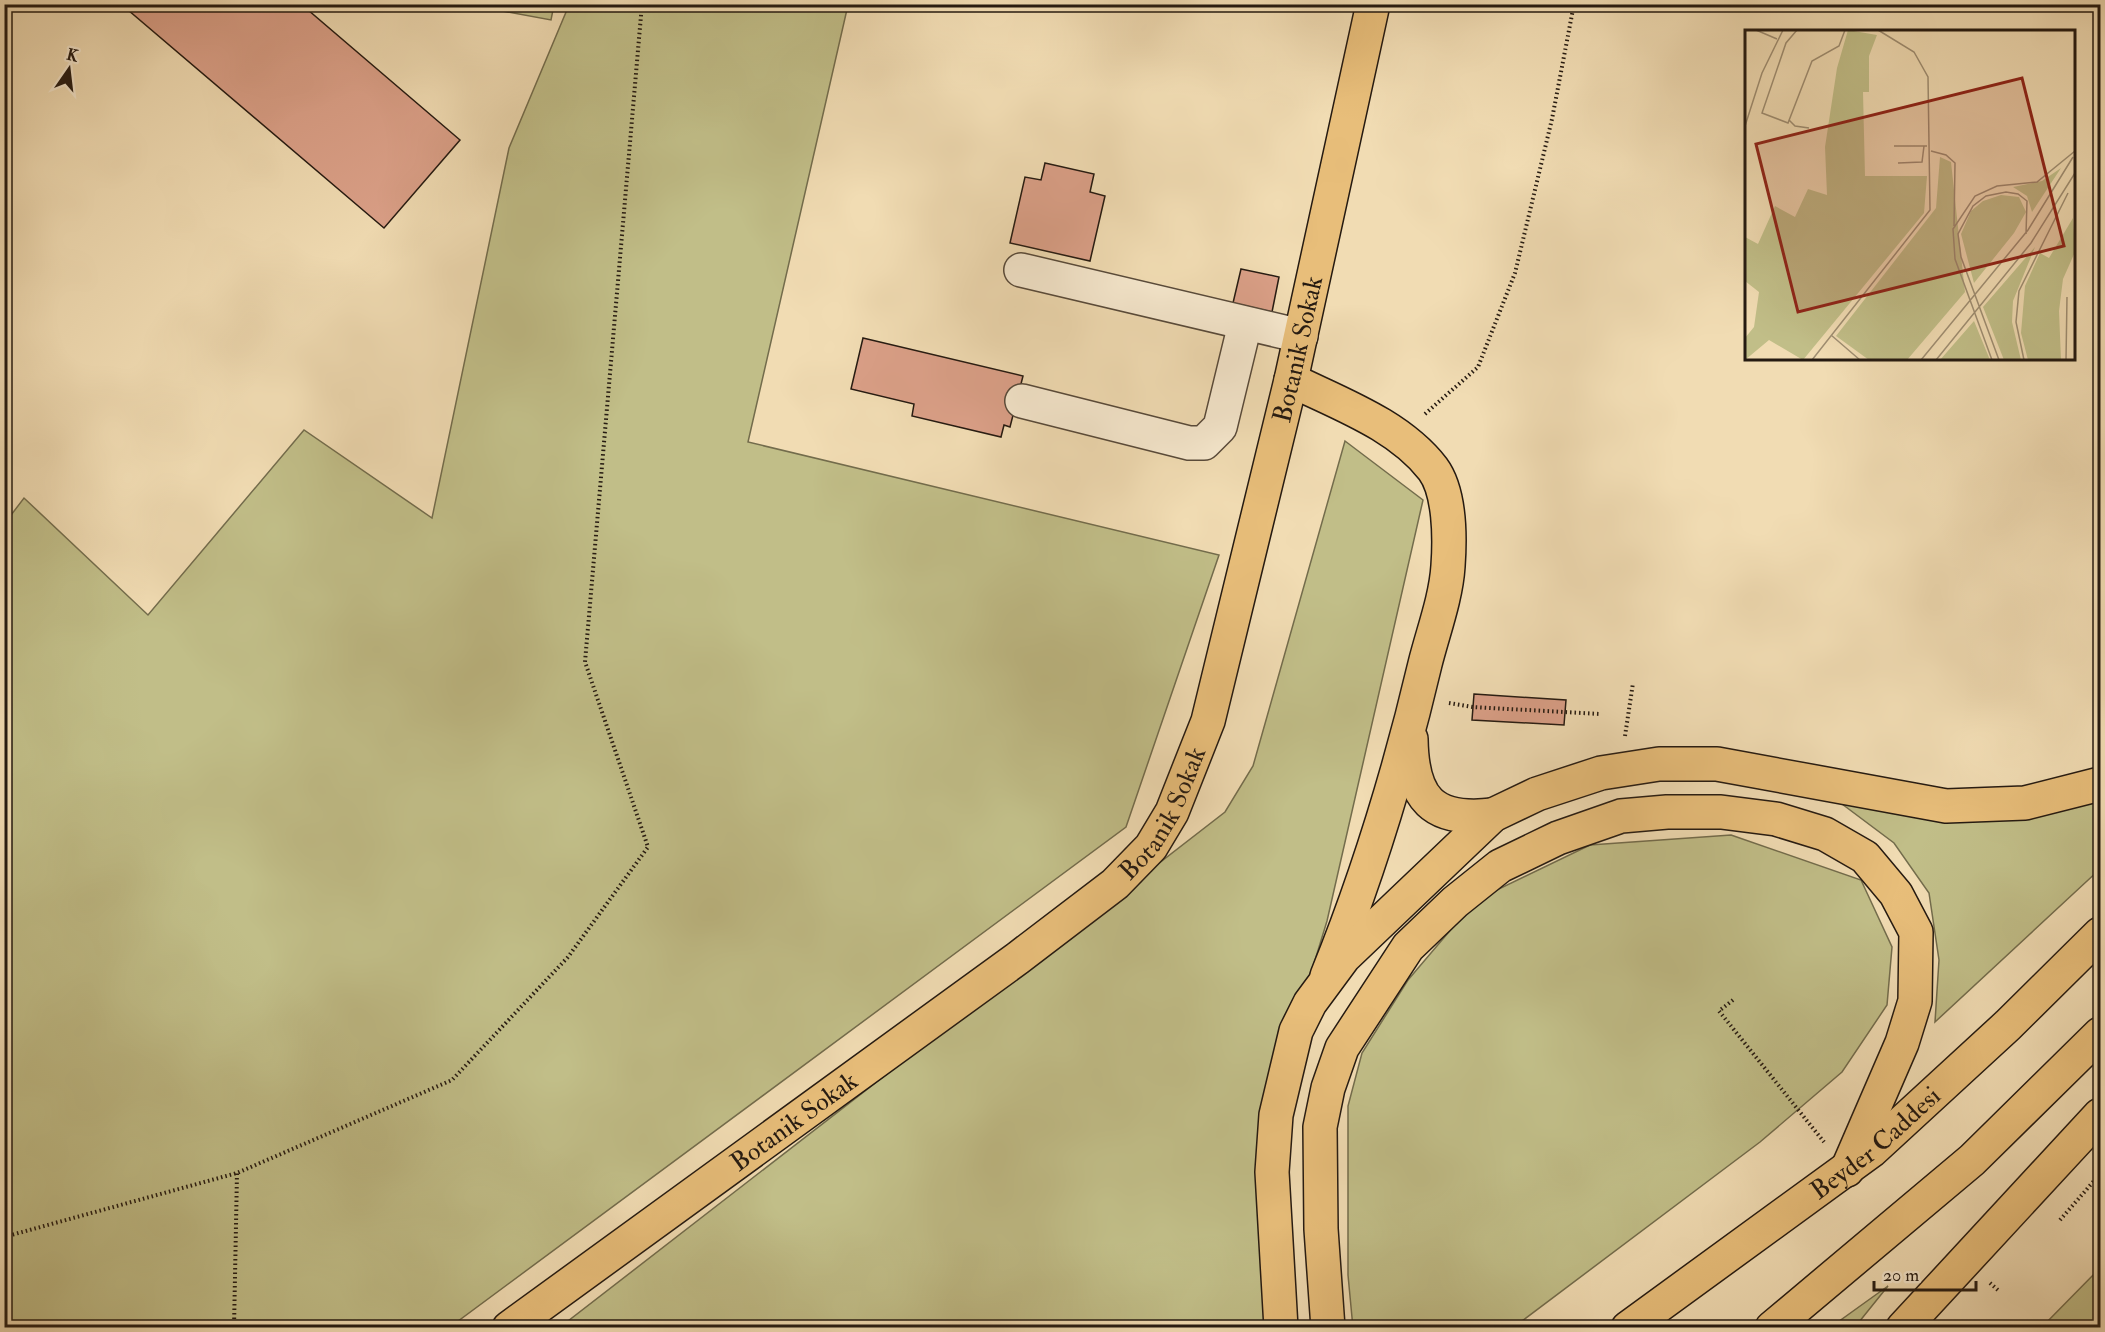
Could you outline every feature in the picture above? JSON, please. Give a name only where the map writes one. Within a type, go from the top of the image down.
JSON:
[{"type":"main road","name":"Botanik Sokak","points":[[509,1328],[1035,944],[1115,884],[1151,847],[1173,812],[1208,721],[1291,380],[1373,4]]},
{"type":"main road","points":[[1291,380],[1400,436],[1434,470],[1449,514],[1448,568],[1411,724],[1356,906],[1324,983]]},
{"type":"main road","points":[[1411,724],[1411,768],[1416,783],[1429,802],[1446,814],[1467,818],[1493,815]]},
{"type":"main road","points":[[1281,1328],[1272,1172],[1276,1115],[1296,1031],[1324,983],[1344,957],[1493,815],[1536,794],[1601,772],[1659,764],[1717,764],[1946,806],[2025,803],[2100,784]]},
{"type":"main road","points":[[1328,1328],[1320,1208],[1320,1127],[1328,1088],[1342,1048],[1408,947],[1455,902],[1500,866],[1558,838],[1621,816],[1666,812],[1721,812],[1776,819],[1825,834],[1865,857],[1896,894],[1916,933],[1915,1002],[1890,1074],[1847,1170]]},
{"type":"main road","name":"Beyder Caddesi","points":[[1628,1328],[1847,1170],[2008,1025],[2100,934]]},
{"type":"main road","points":[[1772,1328],[1972,1160],[2100,1034]]},
{"type":"main road","points":[[1903,1328],[2100,1115]]},
{"type":"lane","points":[[1022,270],[1301,336]]},
{"type":"lane","points":[[1022,401],[1189,443],[1204,443],[1220,427],[1245,324]]},
{"type":"path","points":[[4,1237],[237,1173],[452,1080],[568,957],[648,847],[585,662],[642,4]]},
{"type":"path","points":[[1400,436],[1478,367],[1515,273],[1552,119],[1574,4]]},
{"type":"path","points":[[1619,770],[1634,683]]},
{"type":"path","points":[[1473,707],[1600,714]]},
{"type":"path","points":[[1733,1000],[1719,1011],[1847,1170]]},
{"type":"path","points":[[234,1328],[237,1173]]},
{"type":"path","points":[[2060,1220],[2100,1174]]},
{"type":"shaded area","points":[[470,5],[554,5],[551,20]]},
{"type":"shaded area","points":[[569,5],[848,5],[748,442],[1219,555],[1126,827],[450,1327],[5,1327],[5,523],[24,498],[148,615],[304,430],[432,518],[509,148]]},
{"type":"shaded area","points":[[1345,441],[1423,500],[1327,921],[1278,1081],[1282,1327],[559,1328],[1225,812],[1253,766]]},
{"type":"shaded area","points":[[2100,796],[2100,869],[1935,1022],[1939,960],[1929,893],[1894,843],[1838,801]]},
{"type":"shaded area","points":[[1731,835],[1861,880],[1892,947],[1887,1005],[1842,1072],[1760,1142],[1514,1327],[1353,1328],[1348,1275],[1348,1106],[1362,1053],[1408,980],[1476,900],[1590,845]]},
{"type":"shaded area","points":[[2100,1268],[2100,1327],[2042,1327]]},
{"type":"shaded area","points":[[1888,1286],[1855,1327],[1831,1327]]},
{"type":"building","points":[[121,4],[301,4],[460,140],[384,228]]},
{"type":"building","points":[[1045,163],[1094,174],[1090,192],[1105,196],[1090,261],[1010,243],[1025,177],[1041,180]]},
{"type":"building","points":[[1241,269],[1279,277],[1272,312],[1233,303]]},
{"type":"building","points":[[863,338],[1023,376],[1010,427],[1004,425],[1001,437],[912,416],[914,404],[851,389]]},
{"type":"building","points":[[1474,694],[1566,700],[1564,725],[1472,720]]}]
